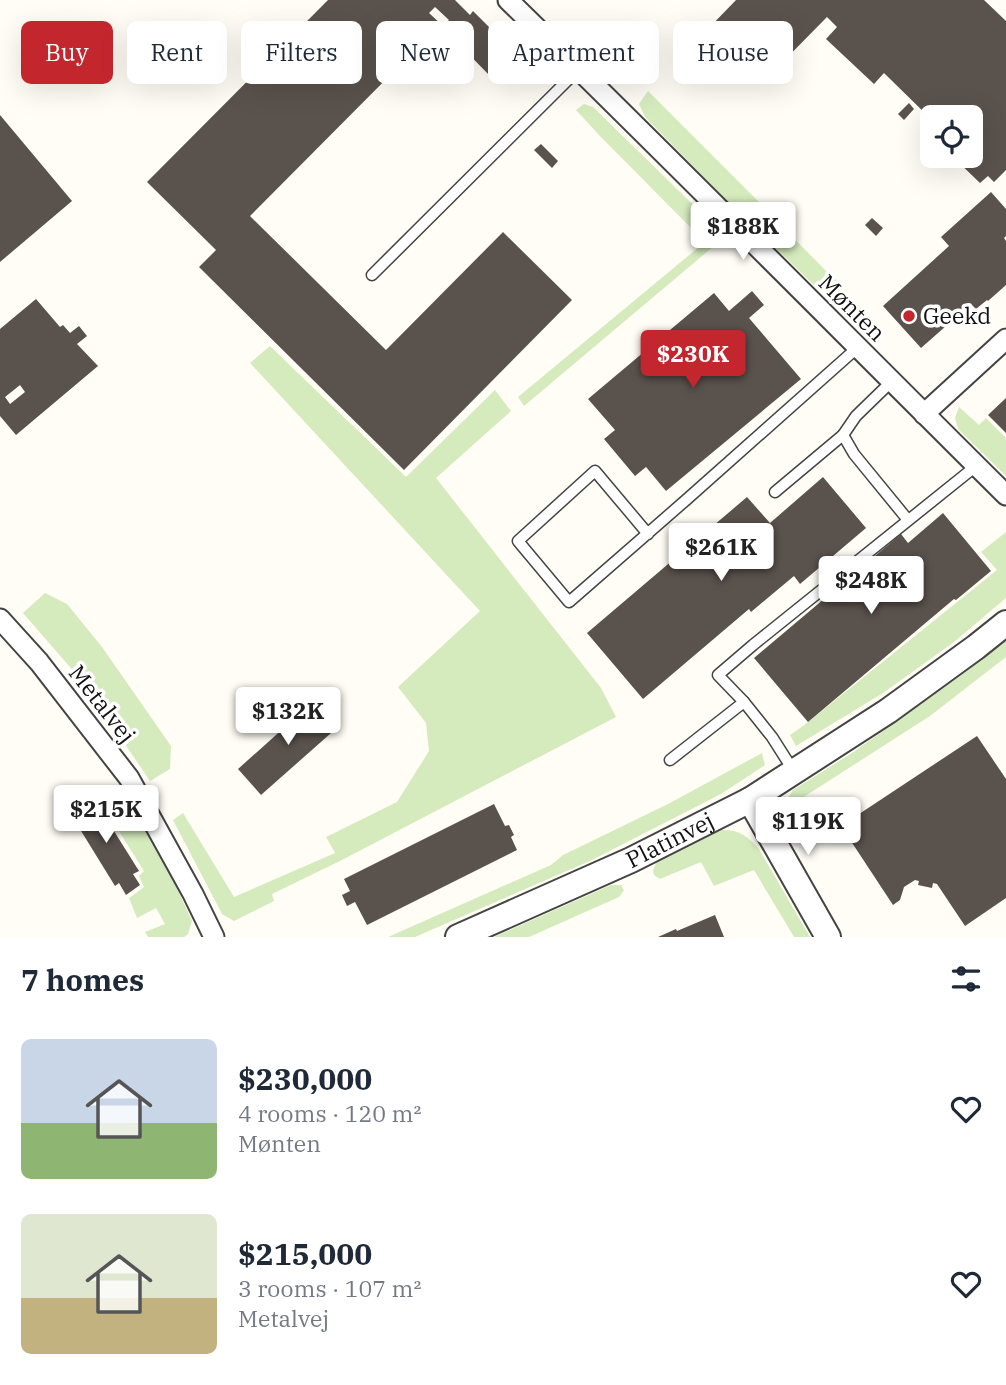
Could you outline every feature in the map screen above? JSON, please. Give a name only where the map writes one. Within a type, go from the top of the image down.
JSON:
[{"type":"street","name":"Mønten","points":[[508,0],[530,21]]},
{"type":"street","name":"Mønten","points":[[594,84],[1006,495]]},
{"type":"street","points":[[924,414],[1006,339]]},
{"type":"street","name":"Metalvej","points":[[0,619],[39,662],[129,778],[214,937]]},
{"type":"street","name":"Platinvej","points":[[458,937],[631,860],[750,800],[888,711],[1006,622]]},
{"type":"street","points":[[750,800],[828,937]]},
{"type":"lane","points":[[372,275],[564,84]]},
{"type":"lane","points":[[648,534],[595,471],[518,541],[569,602],[648,534],[857,348]]},
{"type":"lane","points":[[775,492],[843,435],[856,416],[891,382]]},
{"type":"lane","points":[[843,435],[854,454],[908,520]]},
{"type":"lane","points":[[794,771],[772,737],[744,702],[718,676],[976,466]]},
{"type":"lane","points":[[670,760],[744,702]]},
{"type":"green space","points":[[648,91],[763,206],[751,225],[645,117],[639,104]]},
{"type":"green space","points":[[584,104],[593,107],[718,229],[721,240],[524,406],[518,397],[705,242],[576,110]]},
{"type":"green space","points":[[773,217],[842,284],[834,289],[816,287],[758,231]]},
{"type":"green space","points":[[270,346],[406,477],[495,390],[511,411],[436,478],[601,688],[616,717],[272,894],[274,901],[234,921],[222,914],[173,820],[183,813],[234,897],[335,853],[326,837],[397,802],[429,751],[426,723],[398,687],[480,611],[250,363]]},
{"type":"green space","points":[[959,407],[979,425],[986,418],[1006,438],[1006,476],[958,429],[955,418]]},
{"type":"green space","points":[[1006,532],[1006,598],[954,642],[883,693],[796,746],[790,735],[997,570],[981,552]]},
{"type":"green space","points":[[45,593],[67,604],[102,647],[171,746],[170,769],[150,781],[83,682],[23,613]]},
{"type":"green space","points":[[1006,640],[1006,657],[930,716],[785,809],[785,803],[793,790],[852,753]]},
{"type":"green space","points":[[762,753],[765,765],[721,794],[592,860],[415,937],[388,937],[551,865],[563,855],[668,804]]},
{"type":"green space","points":[[115,785],[135,809],[192,921],[188,934],[184,937],[148,937],[145,932],[165,924],[156,908],[137,918],[129,898],[144,887],[139,876],[144,871],[97,796]]},
{"type":"green space","points":[[721,830],[742,834],[759,849],[810,937],[794,937],[754,870],[714,886],[701,862],[660,879],[654,875],[656,863]]},
{"type":"green space","points":[[611,885],[621,885],[624,890],[619,897],[529,937],[494,937]]},
{"type":"building","points":[[328,0],[455,0],[470,15],[473,11],[488,26],[488,74],[474,60],[474,21],[448,21],[435,7],[429,13],[438,21],[376,21],[376,84],[381,84],[250,216],[386,350],[503,232],[572,300],[404,470],[199,267],[216,250],[147,182],[244,84],[362,84],[362,21],[307,21]]},
{"type":"building","points":[[736,0],[984,0],[1006,21],[1006,170],[994,182],[988,176],[980,183],[964,168],[983,168],[983,105],[920,105],[920,108],[884,73],[874,84],[826,39],[837,27],[827,17],[793,52],[793,21],[716,21]]},
{"type":"building","points":[[909,103],[914,109],[904,120],[898,114]]},
{"type":"building","points":[[0,115],[72,201],[0,262]]},
{"type":"building","points":[[541,144],[558,161],[552,168],[534,150]]},
{"type":"building","points":[[991,192],[1006,209],[1006,285],[976,309],[971,304],[921,348],[883,306],[949,246],[941,237]]},
{"type":"building","points":[[872,218],[883,228],[876,236],[865,225]]},
{"type":"building","points":[[752,291],[764,305],[749,318],[801,379],[666,491],[646,467],[635,476],[604,439],[615,430],[588,399],[714,293],[729,311]]},
{"type":"building","points":[[36,299],[60,327],[63,325],[70,333],[79,326],[87,336],[77,344],[98,366],[16,435],[0,416],[0,329]],"holes":[[[20,385],[25,392],[10,404],[5,397]]]},
{"type":"building","points":[[1006,398],[1006,433],[988,415]]},
{"type":"building","points":[[823,477],[866,528],[800,584],[794,576],[751,612],[749,609],[643,699],[587,633],[747,497],[770,523]]},
{"type":"building","points":[[943,513],[991,571],[808,722],[754,658],[901,534],[908,543]]},
{"type":"building","points":[[315,700],[339,726],[261,795],[238,769]]},
{"type":"building","points":[[977,736],[1006,779],[1006,898],[965,926],[937,884],[933,883],[932,888],[918,885],[919,881],[915,880],[904,887],[900,900],[893,905],[841,826]]},
{"type":"building","points":[[92,796],[139,871],[133,874],[140,885],[126,895],[119,883],[115,886],[70,813],[69,810]]},
{"type":"building","points":[[494,804],[505,826],[509,825],[514,835],[511,837],[517,850],[367,925],[355,902],[347,906],[342,895],[350,891],[344,879]]},
{"type":"building","points":[[715,915],[724,937],[658,937],[676,929],[677,931]]},
{"type":"place","name":"Geekd","points":[[909,316]]}]
